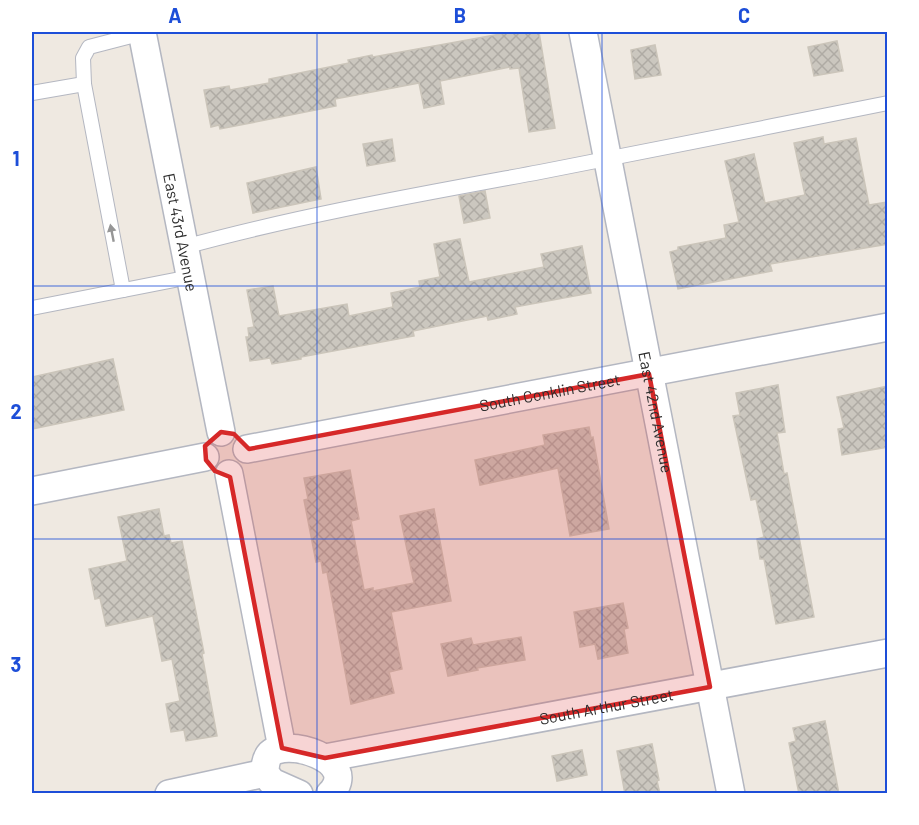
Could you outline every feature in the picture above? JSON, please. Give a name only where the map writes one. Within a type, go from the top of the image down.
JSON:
[{"type":"street","name":"East 43rd Avenue","points":[[146,32],[184,247],[221,432]]},
{"type":"street","name":"East 42nd Avenue","points":[[582,32],[731,794]]},
{"type":"street","name":"South Conklin Street","points":[[247,449],[888,327]]},
{"type":"street","points":[[221,432],[234,434],[247,449],[245,462],[241,468],[229,474],[215,471],[209,466],[205,457],[205,446],[209,440],[221,432]]},
{"type":"street","points":[[32,491],[205,457]]},
{"type":"street","points":[[229,474],[282,748]]},
{"type":"street","name":"South Arthur Street","points":[[325,758],[888,653]]},
{"type":"street","points":[[299,794],[272,782],[265,773],[265,761],[270,753],[282,748],[297,749],[325,758],[335,766],[339,777],[338,786],[330,794]]},
{"type":"street","points":[[178,792],[265,773]]},
{"type":"lane","points":[[123,290],[84,84],[83,58],[89,46],[146,32]]},
{"type":"lane","points":[[32,93],[84,84]]},
{"type":"lane","points":[[184,247],[329,212],[888,103]]},
{"type":"lane","points":[[32,308],[190,277]]},
{"type":"highlighted area","points":[[649,374],[710,687],[325,758],[282,748],[230,477],[215,471],[206,460],[205,446],[221,432],[234,434],[249,449]]},
{"type":"building","points":[[511,32],[539,32],[555,128],[529,132],[519,68],[510,69],[510,67],[440,81],[444,104],[424,108],[419,83],[335,99],[336,106],[220,129],[219,125],[211,127],[204,90],[229,86],[230,90],[269,83],[269,79],[349,63],[348,60]]},
{"type":"building","points":[[837,41],[843,71],[814,76],[808,47]]},
{"type":"building","points":[[655,45],[661,75],[635,79],[631,50]]},
{"type":"building","points":[[823,137],[824,144],[856,138],[869,205],[888,202],[888,244],[770,264],[772,271],[678,289],[670,252],[678,250],[678,247],[726,238],[724,225],[739,222],[725,161],[754,154],[765,203],[805,195],[794,143]]},
{"type":"building","points":[[392,139],[395,161],[367,166],[363,144]]},
{"type":"building","points":[[316,167],[321,199],[253,213],[247,183]]},
{"type":"building","points":[[485,191],[490,218],[464,223],[459,196]]},
{"type":"building","points":[[460,239],[469,282],[544,267],[541,254],[582,246],[591,293],[515,307],[517,314],[488,320],[487,316],[413,331],[414,336],[301,357],[301,359],[272,364],[270,358],[250,361],[246,337],[249,337],[248,328],[254,327],[247,290],[273,286],[279,316],[347,304],[349,316],[393,307],[391,293],[420,287],[419,281],[440,277],[434,244]]},
{"type":"building","points":[[113,359],[124,410],[32,429],[32,377]]},
{"type":"building","points":[[778,385],[785,432],[777,433],[784,474],[787,473],[814,617],[776,624],[764,559],[760,559],[757,539],[764,537],[756,499],[751,500],[733,416],[740,415],[736,393]]},
{"type":"building","points":[[888,386],[888,447],[842,455],[838,429],[844,428],[837,397]]},
{"type":"building","points":[[589,427],[591,438],[593,437],[609,529],[570,536],[558,468],[480,485],[475,460],[545,445],[543,435]]},
{"type":"building","points":[[350,470],[359,519],[351,521],[364,590],[373,588],[373,591],[414,583],[400,516],[434,509],[451,601],[391,612],[402,669],[389,672],[394,693],[351,704],[327,572],[323,573],[321,561],[316,562],[304,500],[308,499],[304,478]]},
{"type":"building","points":[[159,509],[164,536],[169,535],[171,543],[182,541],[204,653],[202,654],[217,736],[186,741],[184,730],[171,732],[166,704],[180,701],[172,659],[162,661],[153,616],[106,626],[100,598],[95,599],[89,569],[127,561],[118,517]]},
{"type":"building","points":[[623,603],[628,628],[624,629],[628,653],[598,659],[595,644],[580,647],[574,612]]},
{"type":"building","points":[[521,637],[525,660],[477,668],[478,670],[448,676],[441,644],[471,638],[473,645]]},
{"type":"building","points":[[825,721],[839,794],[799,794],[789,743],[796,741],[793,728]]},
{"type":"building","points":[[652,744],[660,794],[625,794],[617,751]]},
{"type":"building","points":[[582,750],[587,775],[557,781],[552,756]]}]
